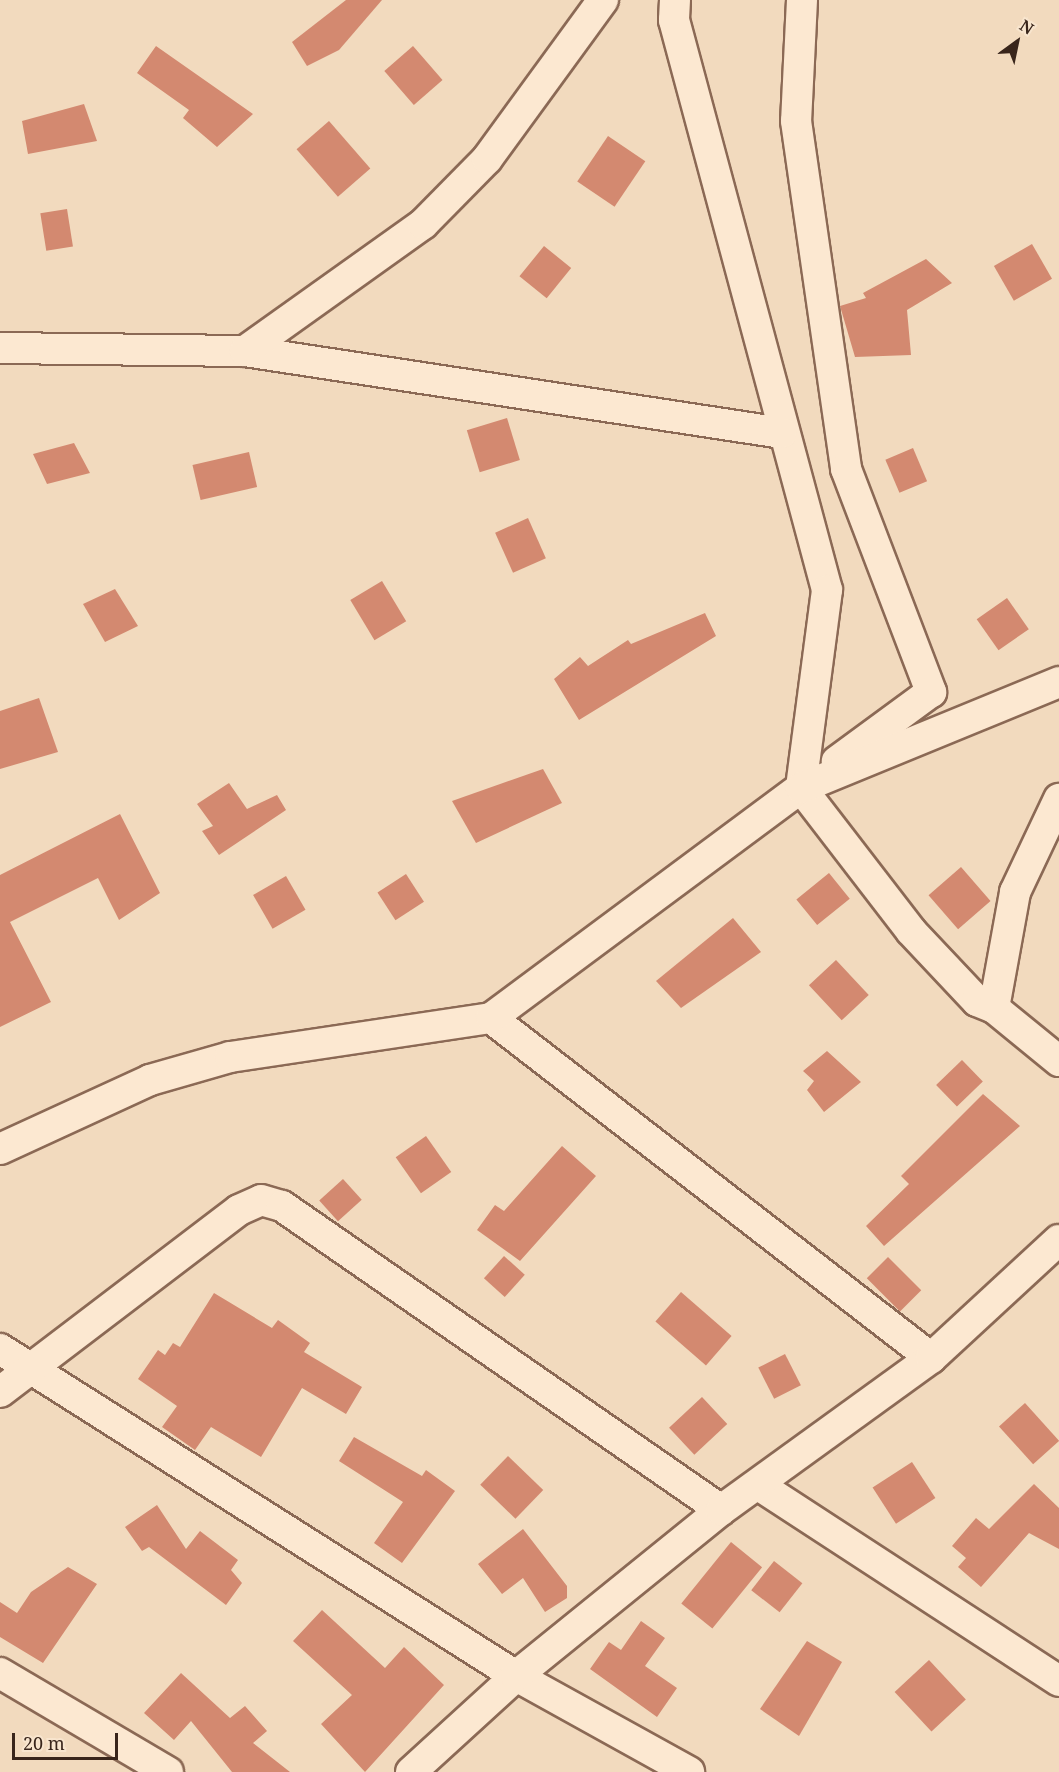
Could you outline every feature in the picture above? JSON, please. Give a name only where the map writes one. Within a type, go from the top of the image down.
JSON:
[{"type":"street","points":[[245,351],[423,224],[487,159],[603,0]]},
{"type":"street","points":[[675,0],[674,20],[782,433],[827,590],[801,788],[910,931],[977,1000],[994,1008],[1059,1061]]},
{"type":"street","points":[[0,1149],[150,1080],[230,1057],[491,1018],[931,692],[846,469],[796,121],[802,0]]},
{"type":"street","points":[[0,348],[245,351],[782,433]]},
{"type":"street","points":[[801,788],[1059,682]]},
{"type":"street","points":[[994,1008],[1015,892],[1059,799]]},
{"type":"street","points":[[491,1018],[931,1358]]},
{"type":"street","points":[[0,1392],[238,1210],[261,1200],[282,1206],[722,1510]]},
{"type":"street","points":[[411,1772],[516,1676],[722,1510],[760,1486],[931,1358],[1059,1240]]},
{"type":"street","points":[[0,1349],[516,1676],[689,1772]]},
{"type":"street","points":[[760,1486],[1059,1681]]},
{"type":"street","points":[[0,1673],[168,1772]]},
{"type":"building","points":[[346,0],[382,0],[339,50],[307,66],[292,42]]},
{"type":"building","points":[[156,46],[253,114],[217,147],[183,118],[189,110],[137,73]]},
{"type":"building","points":[[413,46],[443,80],[414,105],[384,71]]},
{"type":"building","points":[[84,104],[97,141],[28,154],[22,121]]},
{"type":"building","points":[[329,121],[370,169],[338,197],[297,149]]},
{"type":"building","points":[[608,136],[645,161],[615,207],[577,182]]},
{"type":"building","points":[[67,209],[73,247],[46,251],[40,213]]},
{"type":"building","points":[[1032,244],[1052,279],[1014,301],[994,266]]},
{"type":"building","points":[[544,246],[571,268],[547,298],[519,276]]},
{"type":"building","points":[[926,259],[952,283],[907,310],[911,355],[855,357],[840,306],[866,298],[863,293]]},
{"type":"building","points":[[507,418],[520,460],[480,472],[467,430]]},
{"type":"building","points":[[74,443],[90,473],[47,484],[33,454]]},
{"type":"building","points":[[913,448],[927,481],[899,493],[885,460]]},
{"type":"building","points":[[249,452],[257,487],[201,500],[192,465]]},
{"type":"building","points":[[528,518],[546,558],[513,573],[495,533]]},
{"type":"building","points":[[382,581],[406,621],[374,640],[350,600]]},
{"type":"building","points":[[115,589],[138,626],[105,642],[83,604]]},
{"type":"building","points":[[1007,598],[1029,629],[998,650],[977,619]]},
{"type":"building","points":[[705,613],[716,636],[579,720],[554,679],[580,657],[588,666],[628,640],[631,644]]},
{"type":"building","points":[[39,698],[58,752],[0,769],[0,711]]},
{"type":"building","points":[[543,769],[562,803],[476,843],[452,801]]},
{"type":"building","points":[[229,783],[247,809],[277,795],[286,810],[219,855],[202,831],[213,826],[197,804]]},
{"type":"building","points":[[120,814],[160,893],[119,920],[98,878],[10,922],[51,1002],[0,1027],[0,875]]},
{"type":"building","points":[[961,867],[991,901],[958,929],[929,895]]},
{"type":"building","points":[[829,873],[850,899],[817,925],[796,899]]},
{"type":"building","points":[[406,874],[424,902],[395,920],[377,893]]},
{"type":"building","points":[[286,876],[306,910],[273,929],[253,895]]},
{"type":"building","points":[[733,918],[761,952],[681,1008],[656,981]]},
{"type":"building","points":[[836,960],[869,995],[842,1020],[809,985]]},
{"type":"building","points":[[827,1051],[861,1082],[824,1112],[807,1090],[814,1081],[803,1071]]},
{"type":"building","points":[[962,1060],[983,1082],[957,1107],[936,1085]]},
{"type":"building","points":[[983,1094],[1020,1126],[884,1246],[866,1226],[909,1184],[901,1176]]},
{"type":"building","points":[[426,1136],[451,1172],[421,1193],[396,1157]]},
{"type":"building","points":[[562,1146],[596,1176],[520,1261],[477,1230],[495,1205],[504,1211]]},
{"type":"building","points":[[343,1179],[362,1200],[338,1221],[319,1200]]},
{"type":"building","points":[[504,1256],[525,1275],[505,1297],[484,1278]]},
{"type":"building","points":[[888,1257],[921,1290],[900,1311],[867,1278]]},
{"type":"building","points":[[681,1292],[732,1336],[706,1365],[655,1321]]},
{"type":"building","points":[[214,1293],[272,1328],[278,1320],[310,1343],[304,1352],[362,1387],[346,1414],[302,1388],[261,1457],[211,1427],[195,1450],[162,1427],[177,1406],[138,1379],[158,1350],[165,1355],[173,1343],[180,1347]]},
{"type":"building","points":[[785,1354],[801,1385],[774,1399],[758,1368]]},
{"type":"building","points":[[702,1397],[727,1424],[694,1455],[669,1428]]},
{"type":"building","points":[[1025,1403],[1059,1441],[1033,1464],[999,1426]]},
{"type":"building","points":[[354,1437],[422,1476],[426,1470],[455,1491],[402,1563],[374,1543],[403,1502],[339,1461]]},
{"type":"building","points":[[508,1456],[543,1490],[515,1519],[480,1485]]},
{"type":"building","points":[[912,1462],[935,1498],[896,1524],[873,1488]]},
{"type":"building","points":[[1034,1484],[1059,1508],[1059,1549],[1029,1533],[981,1587],[958,1567],[966,1558],[952,1546],[976,1518],[989,1529]]},
{"type":"building","points":[[157,1505],[186,1549],[200,1531],[238,1560],[231,1570],[242,1583],[226,1605],[149,1547],[142,1551],[125,1527]]},
{"type":"building","points":[[523,1529],[567,1586],[567,1598],[545,1612],[523,1578],[502,1594],[478,1564]]},
{"type":"building","points":[[731,1542],[762,1567],[712,1629],[681,1603]]},
{"type":"building","points":[[774,1561],[802,1583],[780,1612],[751,1590]]},
{"type":"building","points":[[68,1567],[97,1584],[43,1663],[0,1637],[0,1602],[17,1613],[31,1592]]},
{"type":"building","points":[[322,1610],[385,1668],[404,1647],[444,1685],[365,1772],[321,1724],[352,1695],[293,1641]]},
{"type":"building","points":[[641,1621],[665,1638],[645,1666],[677,1688],[657,1717],[590,1669],[609,1642],[621,1650]]},
{"type":"building","points":[[807,1641],[842,1662],[799,1736],[760,1709]]},
{"type":"building","points":[[929,1660],[966,1699],[931,1732],[895,1692]]},
{"type":"building","points":[[181,1673],[230,1718],[245,1706],[267,1731],[253,1743],[290,1772],[232,1772],[191,1721],[174,1740],[144,1713]]}]
